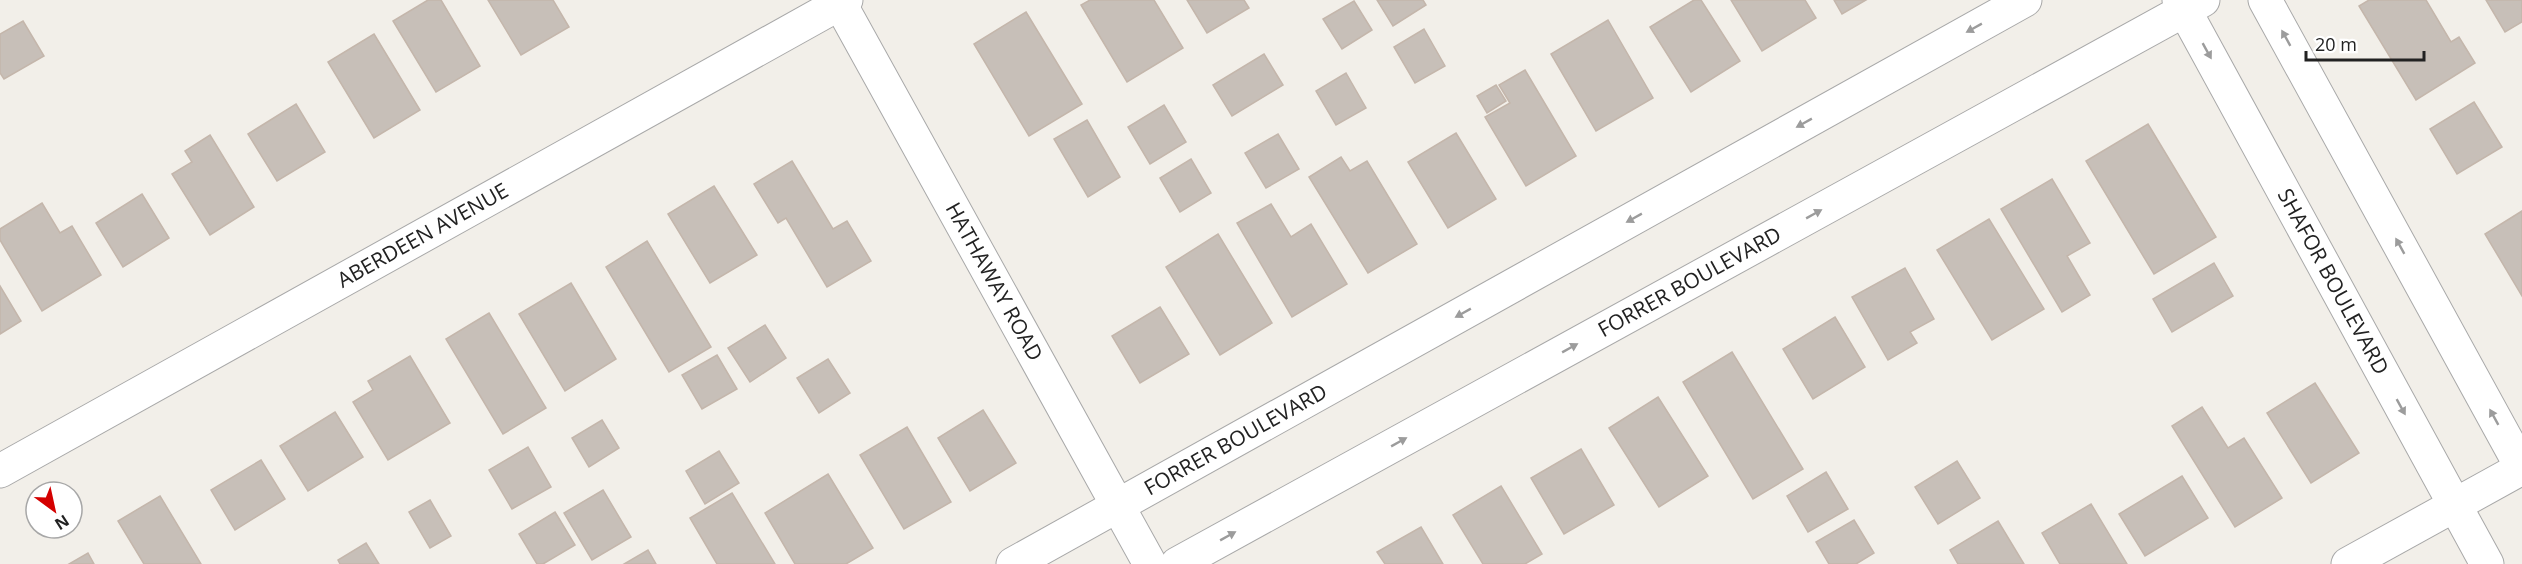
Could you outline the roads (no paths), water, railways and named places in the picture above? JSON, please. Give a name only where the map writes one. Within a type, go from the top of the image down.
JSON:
[{"type":"street","name":"FORRER BOULEVARD","points":[[1013,564],[2025,0]]},
{"type":"street","points":[[2265,0],[2522,468],[2348,564]]},
{"type":"street","name":"HATHAWAY ROAD","points":[[842,1],[1150,564]]},
{"type":"street","name":"ABERDEEN AVENUE","points":[[0,471],[842,1]]},
{"type":"street","name":"FORRER BOULEVARD","points":[[1177,564],[2189,3]]},
{"type":"street","name":"SHAFOR BOULEVARD","points":[[2189,3],[2487,564]]}]
